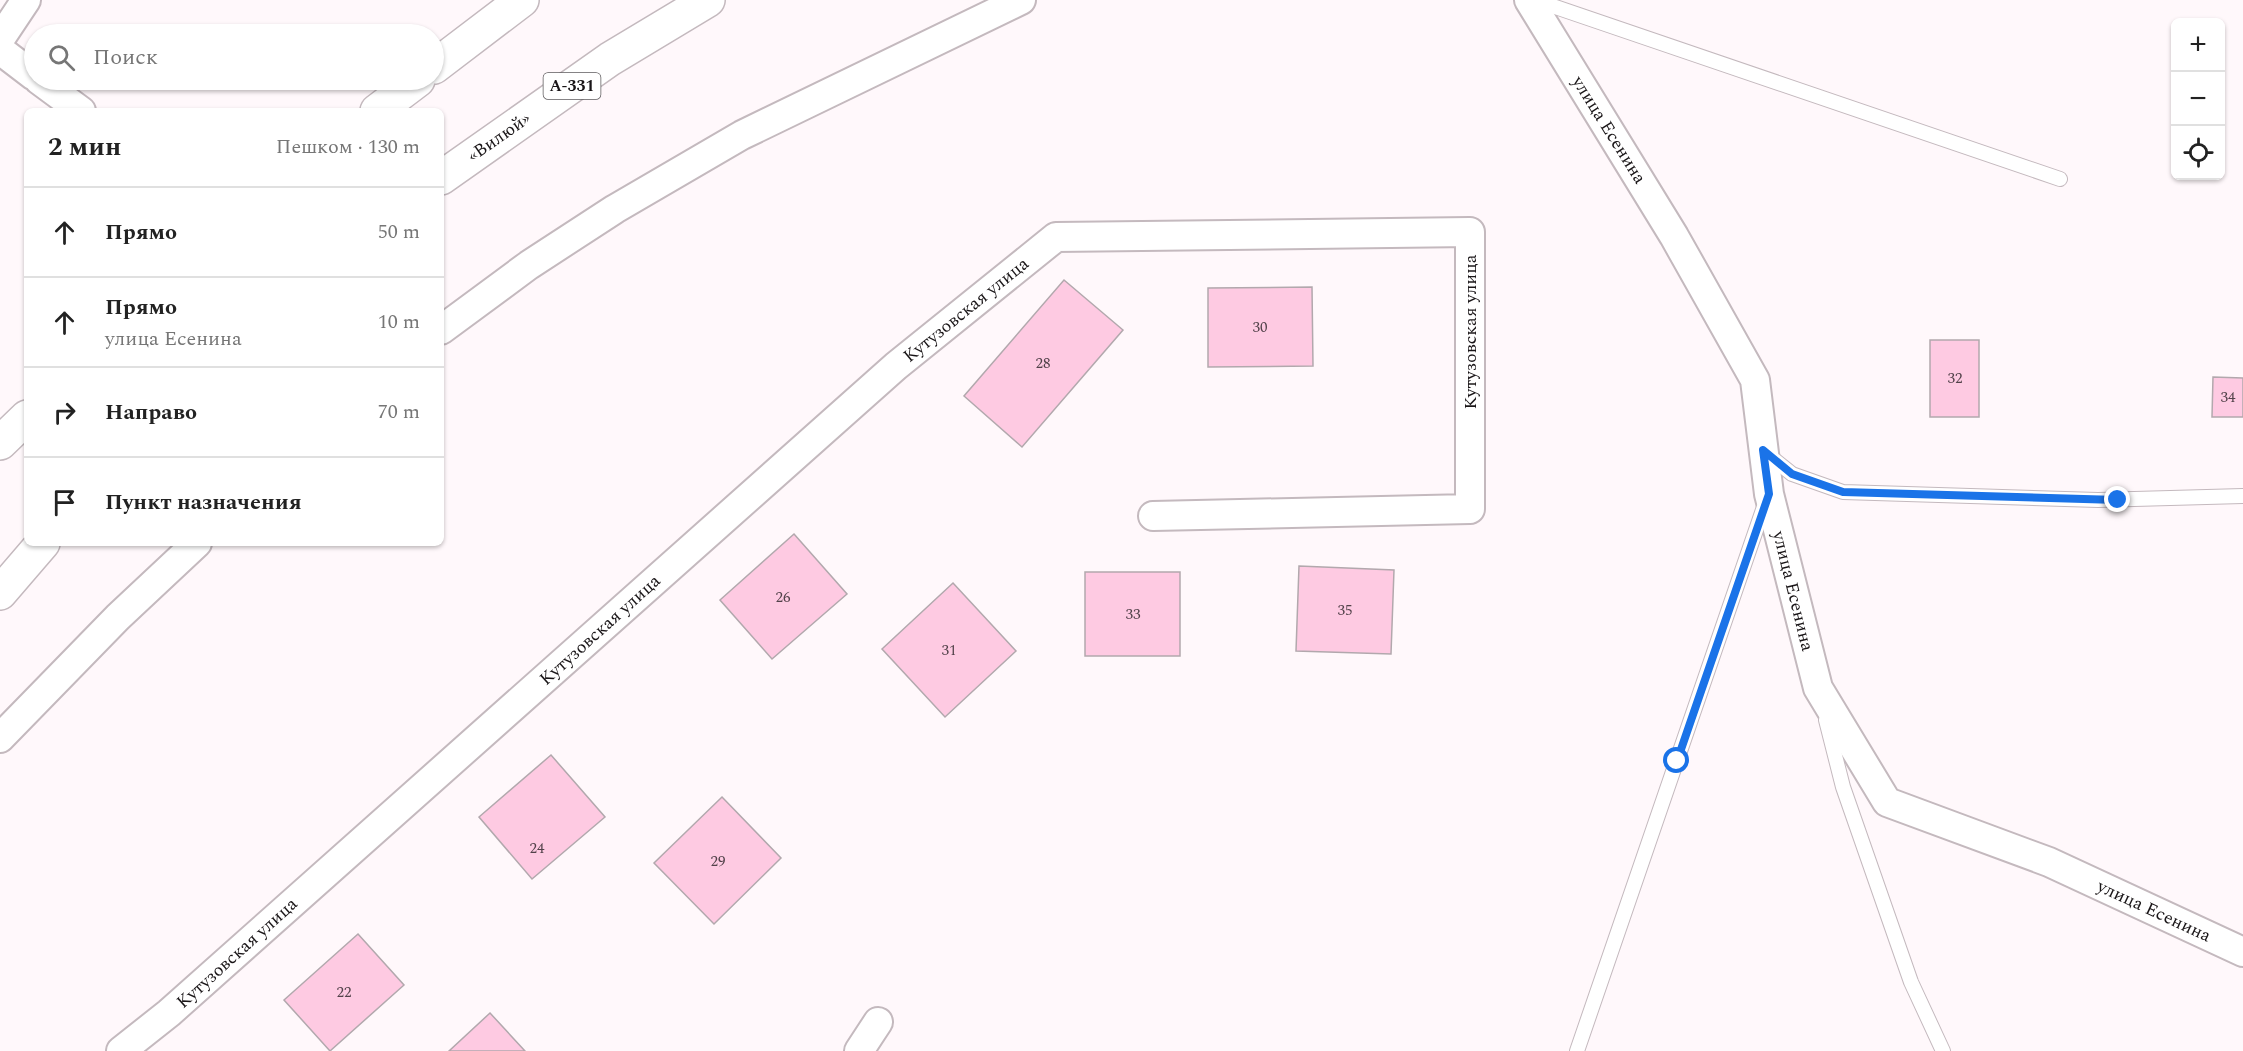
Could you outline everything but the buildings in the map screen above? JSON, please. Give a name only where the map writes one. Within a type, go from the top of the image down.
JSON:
[{"type":"highway","points":[[444,60],[522,0]]},
{"type":"highway","name":"«Вилюй»","points":[[444,176],[610,59],[708,0]]},
{"type":"highway","points":[[380,108],[404,90]]},
{"type":"highway","points":[[0,443],[24,420]]},
{"type":"highway","points":[[0,593],[40,546]]},
{"type":"street","points":[[0,39],[26,0]]},
{"type":"street","points":[[444,328],[529,265],[615,209],[742,135],[1022,0]]},
{"type":"street","name":"улица Есенина","points":[[1530,0],[1674,236],[1755,380],[1769,494],[1818,688],[1887,802],[2049,862],[2243,952]]},
{"type":"street","points":[[0,50],[24,68]]},
{"type":"street","points":[[53,90],[77,108]]},
{"type":"street","name":"Кутузовская улица","points":[[121,1051],[169,1013],[896,366],[1056,237],[1470,232],[1470,509],[1153,516]]},
{"type":"street","points":[[0,738],[118,617],[194,546]]},
{"type":"street","points":[[859,1051],[878,1022]]},
{"type":"lane","points":[[1535,0],[2060,179]]},
{"type":"lane","points":[[1763,450],[1792,474],[1843,492],[2098,500],[2243,496]]},
{"type":"lane","points":[[1577,1051],[1769,494]]},
{"type":"lane","points":[[1818,688],[1843,787],[1911,982],[1943,1051]]},
{"type":"route","points":[[1677,761],[1769,494],[1763,450],[1792,474],[1843,492],[2118,500]]}]
